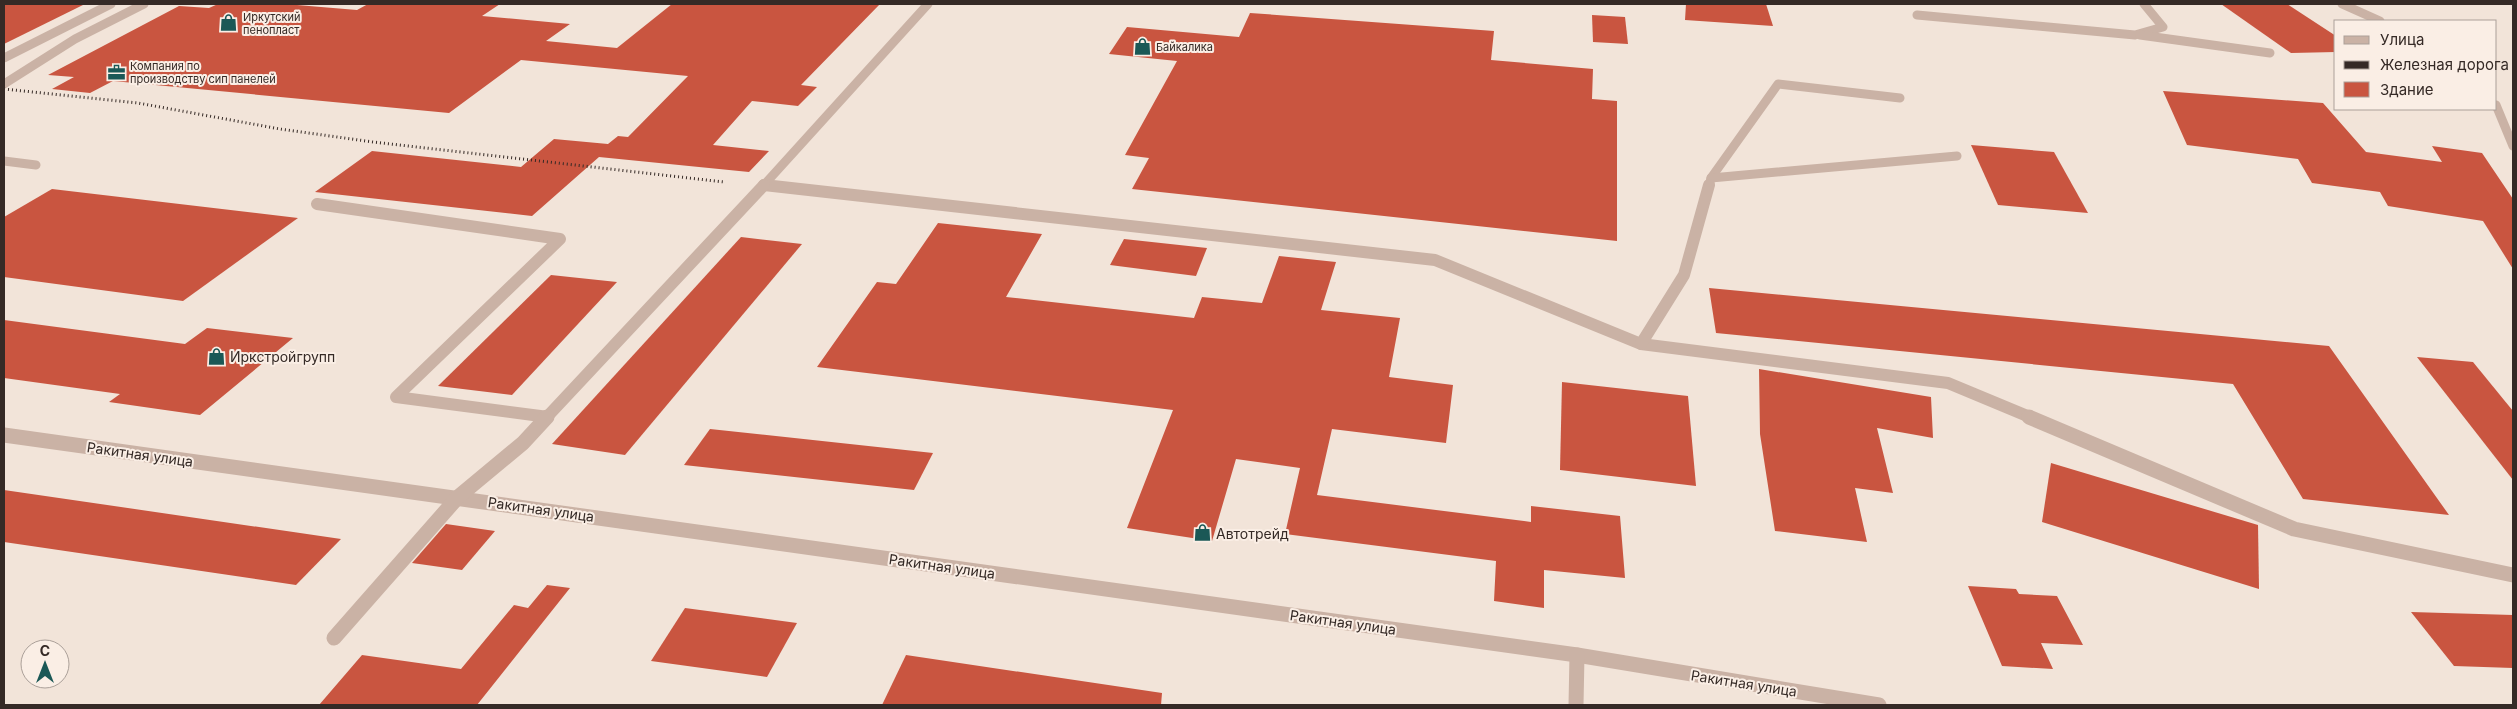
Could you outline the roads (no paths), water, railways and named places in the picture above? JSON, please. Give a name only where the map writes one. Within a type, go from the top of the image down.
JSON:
[{"type":"street","points":[[4,58],[111,4]]},
{"type":"street","points":[[4,84],[75,39],[144,4]]},
{"type":"street","points":[[334,638],[458,498],[523,443],[548,417],[764,185],[928,4]]},
{"type":"street","points":[[2135,35],[2163,27],[2144,4]]},
{"type":"street","points":[[2342,4],[2378,20]]},
{"type":"street","points":[[1917,15],[2135,35],[2270,53]]},
{"type":"street","points":[[1641,344],[1684,275],[1711,178],[1778,84],[1900,98]]},
{"type":"street","points":[[2497,107],[2513,146]]},
{"type":"street","points":[[1711,178],[1957,156]]},
{"type":"street","points":[[4,161],[36,165]]},
{"type":"street","points":[[764,185],[1435,260],[1641,344],[1948,383],[2294,528],[2513,575]]},
{"type":"street","points":[[317,204],[560,239],[396,397],[548,417]]},
{"type":"street","name":"Ракитная улица","points":[[4,435],[1577,655],[1879,705]]},
{"type":"street","points":[[1576,705],[1577,655]]},
{"type":"railway","points":[[4,89],[138,103],[280,129],[373,142],[724,182]]},
{"type":"place","name":"Иркутский пенопласт","points":[[229,23]]},
{"type":"place","name":"Байкалика","points":[[1142,47]]},
{"type":"place","name":"Компания по производству сип панелей","points":[[116,72]]},
{"type":"place","name":"Иркстройгрупп","points":[[216,356]]},
{"type":"place","name":"Автотрейд","points":[[1202,533]]}]
